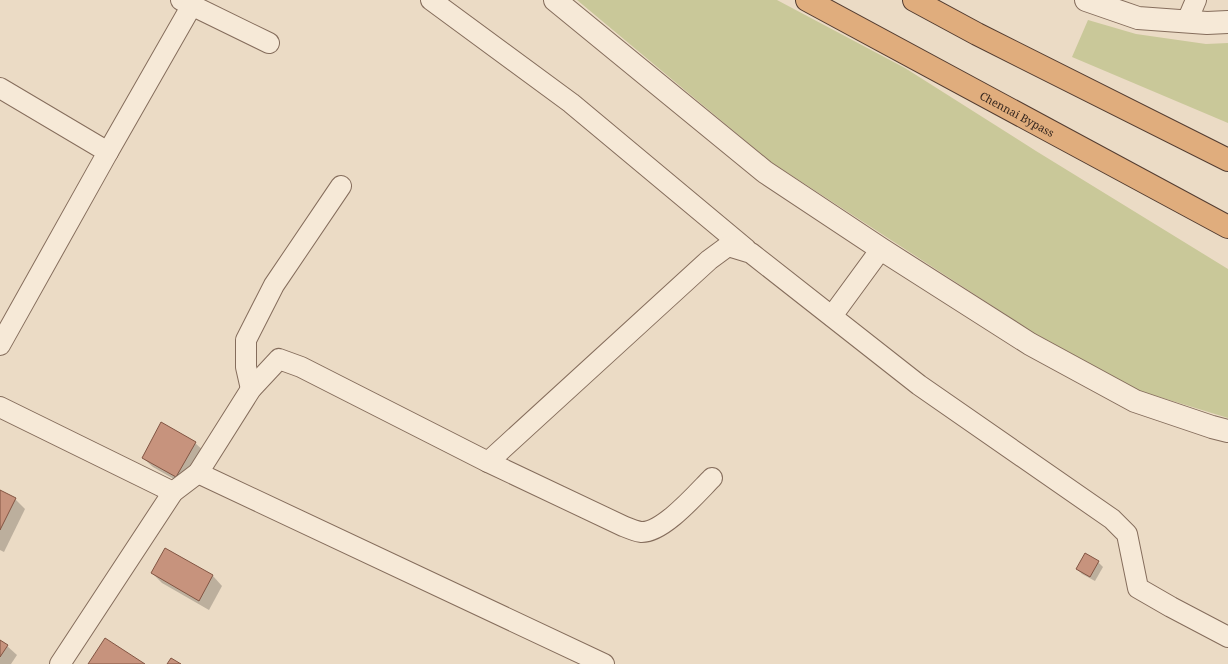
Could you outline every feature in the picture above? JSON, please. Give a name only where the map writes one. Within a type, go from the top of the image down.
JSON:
[{"type":"highway","name":"Chennai Bypass","points":[[807,0],[1228,227]]},
{"type":"highway","points":[[914,0],[977,34],[1228,160]]},
{"type":"street","points":[[431,0],[572,103],[751,253],[919,385],[1112,520],[1127,534],[1138,588],[1228,637]]},
{"type":"street","points":[[556,0],[765,172],[881,249],[1030,344],[1135,401],[1228,432]]},
{"type":"street","points":[[1086,0],[1138,18],[1207,23],[1228,22]]},
{"type":"street","points":[[1187,21],[1196,0]]},
{"type":"street","points":[[0,345],[108,152],[186,3],[268,43]]},
{"type":"street","points":[[0,88],[108,152]]},
{"type":"street","points":[[251,389],[246,367],[246,340],[274,285],[341,186]]},
{"type":"street","points":[[488,462],[709,260],[728,246],[751,253]]},
{"type":"street","points":[[832,316],[881,249]]},
{"type":"street","points":[[60,664],[173,492],[198,473],[251,389],[279,359],[301,367],[488,462],[623,526],[642,532],[669,521],[712,478]]},
{"type":"street","points":[[0,407],[173,492]]},
{"type":"street","points":[[198,473],[604,664]]},
{"type":"green space","points":[[577,0],[777,0],[905,68],[1036,151],[1228,269],[1228,418],[1140,391],[1034,333],[771,162]]},
{"type":"green space","points":[[1088,20],[1136,34],[1206,44],[1228,43],[1228,123],[1072,57]]},
{"type":"building","points":[[161,422],[196,442],[176,477],[142,458]]},
{"type":"building","points":[[0,490],[16,498],[0,530]]},
{"type":"building","points":[[165,548],[213,575],[199,601],[151,573]]},
{"type":"building","points":[[1085,553],[1099,561],[1090,577],[1076,569]]},
{"type":"building","points":[[105,638],[145,664],[88,664]]},
{"type":"building","points":[[0,640],[8,645],[0,657]]},
{"type":"building","points":[[171,658],[181,664],[167,664]]}]
